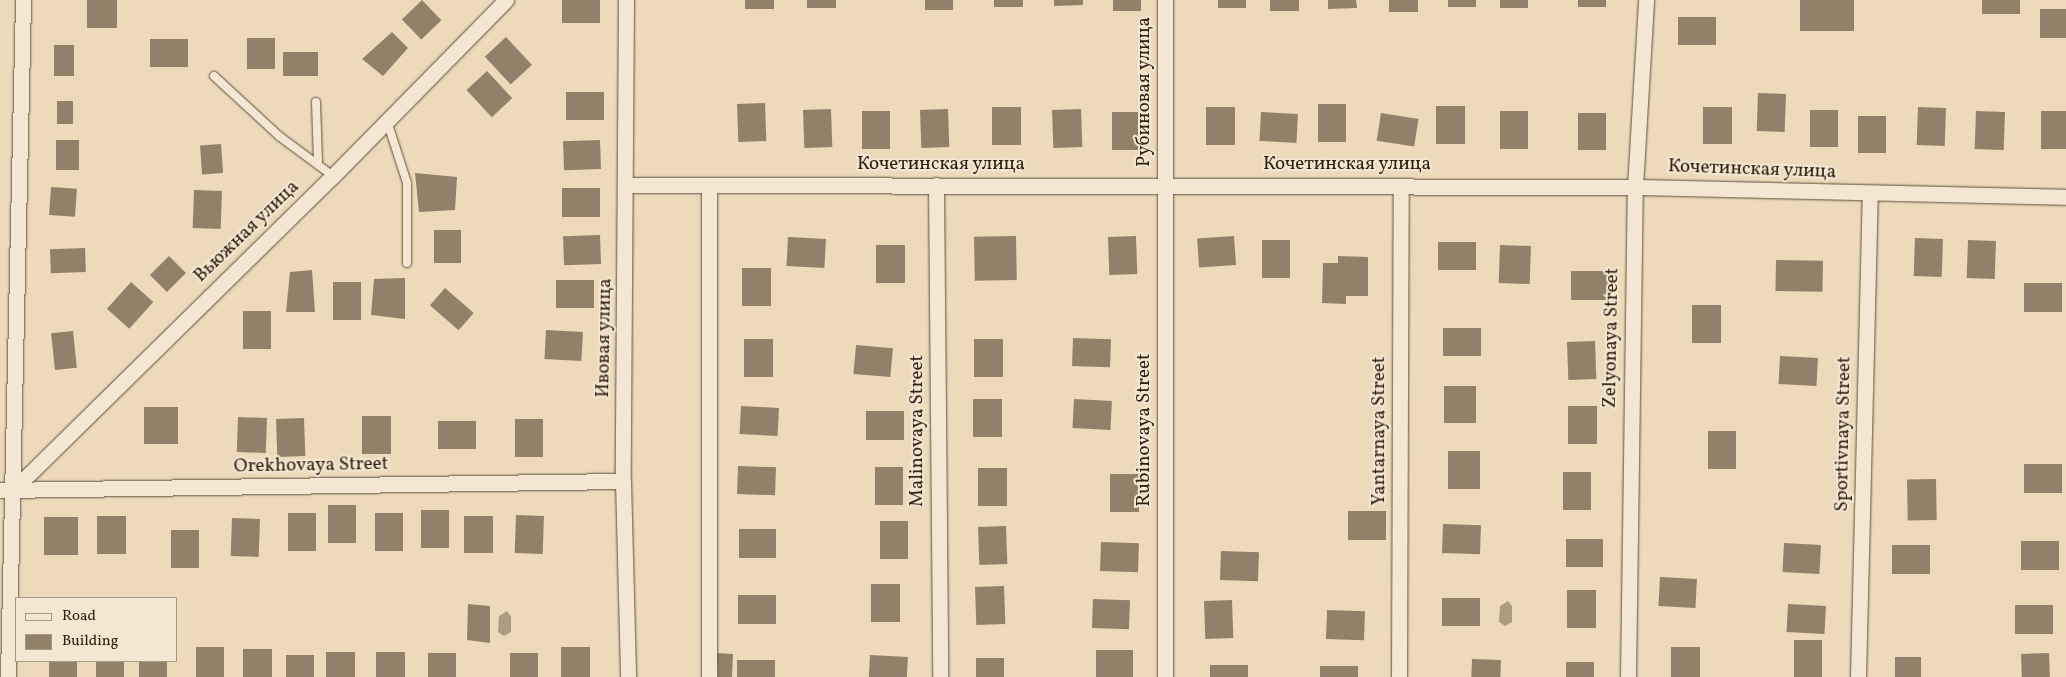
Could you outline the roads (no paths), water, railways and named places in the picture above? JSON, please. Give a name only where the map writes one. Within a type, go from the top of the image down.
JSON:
[{"type":"street","points":[[8,677],[6,490],[23,0]]},
{"type":"street","name":"Вьюжная улица","points":[[6,490],[333,176],[506,0]]},
{"type":"street","name":"Ивовая улица","points":[[626,0],[627,185],[623,481],[628,677]]},
{"type":"street","name":"Рубиновая улица","points":[[1166,0],[1166,184]]},
{"type":"street","name":"Zelyonaya Street","points":[[1628,677],[1634,187],[1646,0]]},
{"type":"street","name":"Кочетинская улица","points":[[627,185],[1166,184],[1634,187],[2066,197]]},
{"type":"street","name":"Rubinovaya Street","points":[[1165,677],[1166,184]]},
{"type":"street","points":[[709,185],[709,677]]},
{"type":"street","name":"Malinovaya Street","points":[[936,185],[940,677]]},
{"type":"street","name":"Yantarnaya Street","points":[[1399,677],[1402,186]]},
{"type":"street","name":"Sportivnaya Street","points":[[1858,677],[1870,193]]},
{"type":"street","name":"Orekhovaya Street","points":[[6,490],[623,481]]},
{"type":"lane","points":[[214,76],[279,136],[318,162],[333,176]]},
{"type":"lane","points":[[316,102],[318,162]]},
{"type":"lane","points":[[387,121],[407,182],[407,262]]}]
